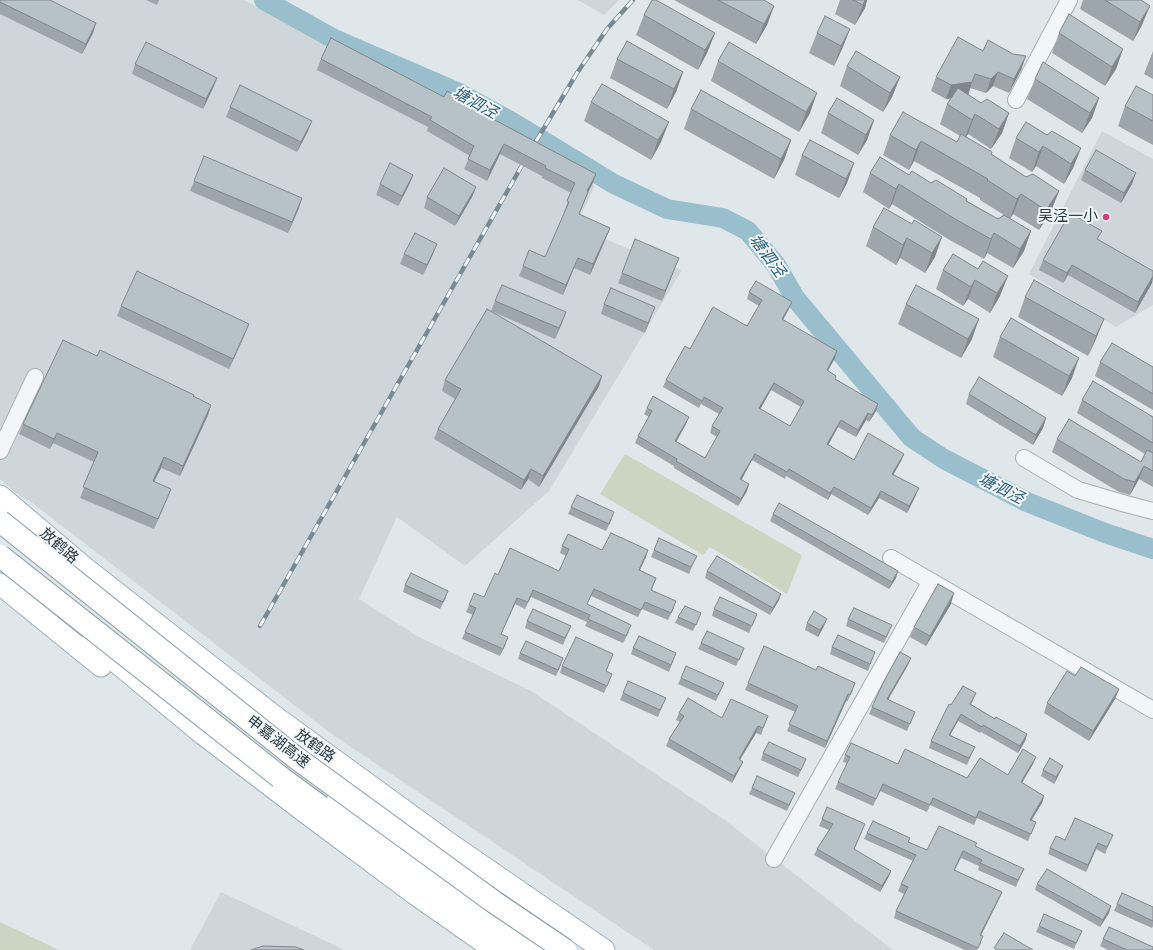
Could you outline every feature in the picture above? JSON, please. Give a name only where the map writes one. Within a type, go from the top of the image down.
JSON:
[{"type":"highway","name":"申嘉湖高速","points":[[0,521],[295,757],[494,902],[565,950]]},
{"type":"highway","name":"申嘉湖高速","points":[[2,546],[280,777],[518,950]]},
{"type":"main road","name":"放鹤路","points":[[0,496],[85,568],[274,716],[450,844],[604,950]]},
{"type":"main road","name":"放鹤路","points":[[2,546],[152,655],[294,767],[447,884],[544,950]]},
{"type":"main road","points":[[2,546],[41,599],[200,732],[354,848],[495,950]]},
{"type":"main road","points":[[2,546],[253,760],[363,842],[518,950]]},
{"type":"main road","points":[[2,546],[68,565],[257,715],[586,950]]},
{"type":"main road","points":[[0,584],[198,745],[452,938],[470,950]]},
{"type":"street","points":[[1016,100],[1069,0]]},
{"type":"street","points":[[0,451],[35,377]]},
{"type":"street","points":[[1024,458],[1078,490],[1153,511]]},
{"type":"street","points":[[891,558],[1153,710]]},
{"type":"street","points":[[774,859],[931,580]]},
{"type":"shaded area","points":[[0,0],[244,0],[508,137],[595,186],[575,227],[682,270],[549,491],[465,566],[397,517],[359,599],[417,636],[531,691],[726,821],[893,950],[654,950],[333,735],[31,502],[17,494],[0,479]]},
{"type":"shaded area","points":[[578,0],[619,0],[604,15]]},
{"type":"shaded area","name":"吴泾一小","points":[[1102,131],[1153,159],[1153,305],[1116,327],[1029,274]]},
{"type":"shaded area","points":[[221,892],[345,950],[190,950]]},
{"type":"green space","points":[[625,454],[802,555],[787,594],[710,547],[703,555],[600,494]]},
{"type":"green space","points":[[0,922],[59,950],[0,950]]},
{"type":"building","points":[[0,0],[50,0],[96,23],[86,44],[0,2]]},
{"type":"building","points":[[652,0],[656,0],[715,33],[705,50],[644,15]]},
{"type":"building","points":[[718,0],[764,0],[774,6],[764,24]]},
{"type":"building","points":[[853,0],[865,0],[863,5]]},
{"type":"building","points":[[1105,0],[1141,0],[1150,6],[1140,22]]},
{"type":"building","points":[[1069,14],[1123,49],[1112,67],[1059,33]]},
{"type":"building","points":[[825,16],[850,29],[841,46],[817,33]]},
{"type":"building","points":[[958,37],[983,51],[988,40],[1013,54],[1026,56],[1014,79],[998,72],[991,79],[975,74],[972,82],[951,85],[936,77]]},
{"type":"building","points":[[331,38],[444,97],[447,91],[479,110],[478,111],[596,174],[587,191],[588,192],[579,214],[610,228],[593,264],[578,258],[566,285],[523,266],[529,250],[545,257],[569,202],[567,201],[575,183],[545,168],[546,166],[504,144],[490,170],[468,159],[474,146],[430,120],[432,117],[321,59]]},
{"type":"building","points":[[627,41],[683,72],[674,89],[617,59]]},
{"type":"building","points":[[146,42],[217,78],[206,99],[135,64]]},
{"type":"building","points":[[729,42],[817,93],[806,112],[718,61]]},
{"type":"building","points":[[856,51],[900,77],[890,93],[847,66]]},
{"type":"building","points":[[1043,62],[1099,98],[1090,113],[1035,79]]},
{"type":"building","points":[[602,84],[669,122],[658,140],[591,102]]},
{"type":"building","points":[[240,85],[312,121],[301,142],[230,107]]},
{"type":"building","points":[[1136,86],[1153,95],[1153,121],[1125,106]]},
{"type":"building","points":[[958,88],[981,103],[987,99],[1009,113],[999,129],[975,114],[972,120],[947,104]]},
{"type":"building","points":[[701,90],[791,140],[781,159],[691,109]]},
{"type":"building","points":[[837,98],[874,120],[866,135],[828,113]]},
{"type":"building","points":[[903,112],[957,142],[961,134],[992,152],[991,154],[1026,177],[1033,174],[1059,191],[1046,210],[1021,194],[1017,199],[987,180],[988,179],[921,141],[916,150],[890,135]]},
{"type":"building","points":[[1026,122],[1047,135],[1052,131],[1081,148],[1071,164],[1043,146],[1039,152],[1016,138]]},
{"type":"building","points":[[810,140],[854,163],[846,179],[802,155]]},
{"type":"building","points":[[1096,150],[1136,173],[1124,193],[1085,170]]},
{"type":"building","points":[[204,156],[302,198],[292,222],[194,181]]},
{"type":"building","points":[[880,157],[909,175],[912,171],[931,183],[936,180],[967,199],[966,201],[998,219],[1004,215],[1031,231],[1020,249],[994,233],[991,239],[955,219],[899,184],[896,189],[870,173]]},
{"type":"building","points":[[390,163],[413,175],[402,196],[380,184]]},
{"type":"building","points":[[444,168],[476,187],[459,216],[427,197]]},
{"type":"building","points":[[884,208],[912,224],[914,220],[942,237],[932,253],[907,238],[903,245],[873,227]]},
{"type":"building","points":[[1070,213],[1102,231],[1097,239],[1153,271],[1153,276],[1138,302],[1072,265],[1067,273],[1043,260]]},
{"type":"building","points":[[415,233],[437,244],[427,265],[404,254]]},
{"type":"building","points":[[635,239],[679,258],[665,291],[622,273]]},
{"type":"building","points":[[953,254],[978,269],[983,261],[1008,276],[997,293],[975,280],[971,287],[943,270]]},
{"type":"building","points":[[137,271],[249,324],[233,359],[121,306]]},
{"type":"building","points":[[1034,280],[1104,319],[1096,336],[1025,297]]},
{"type":"building","points":[[756,281],[792,302],[782,319],[837,351],[827,370],[836,376],[835,379],[878,404],[872,415],[868,413],[858,430],[841,420],[827,444],[854,460],[868,433],[904,454],[892,474],[919,488],[909,506],[881,491],[871,508],[834,487],[830,493],[789,469],[787,472],[755,454],[740,479],[749,484],[741,499],[676,461],[677,459],[638,436],[652,411],[647,408],[653,396],[689,417],[675,441],[705,458],[720,431],[712,426],[723,408],[704,397],[702,401],[666,380],[685,346],[690,349],[713,307],[747,326],[762,300],[749,292]],"holes":[[[774,383],[804,401],[790,426],[759,408]]]},
{"type":"building","points":[[502,285],[566,312],[559,328],[495,301]]},
{"type":"building","points":[[916,285],[979,319],[968,339],[906,304]]},
{"type":"building","points":[[611,288],[655,307],[648,323],[604,304]]},
{"type":"building","points":[[487,309],[602,376],[543,476],[531,469],[524,480],[438,429],[461,389],[445,380]]},
{"type":"building","points":[[1011,318],[1079,358],[1069,376],[1000,337]]},
{"type":"building","points":[[63,340],[97,356],[100,350],[194,395],[193,396],[211,405],[183,466],[164,457],[153,481],[171,489],[158,519],[83,487],[98,452],[57,433],[54,439],[23,424]]},
{"type":"building","points":[[1112,343],[1153,367],[1153,394],[1100,362]]},
{"type":"building","points":[[979,377],[1046,418],[1036,435],[969,394]]},
{"type":"building","points":[[1093,381],[1153,417],[1153,443],[1082,400]]},
{"type":"building","points":[[1069,419],[1141,462],[1147,450],[1153,453],[1153,471],[1144,466],[1135,482],[1124,479],[1057,439]]},
{"type":"building","points":[[577,495],[614,512],[609,524],[571,507]]},
{"type":"building","points":[[779,503],[898,571],[892,582],[773,514]]},
{"type":"building","points":[[611,533],[648,550],[639,570],[656,578],[651,590],[676,601],[671,613],[645,602],[641,610],[594,589],[587,604],[631,625],[626,636],[588,619],[590,615],[533,590],[528,602],[517,598],[501,634],[508,637],[503,649],[465,632],[476,608],[469,605],[474,593],[484,597],[495,573],[498,575],[510,548],[559,571],[569,549],[562,546],[568,534],[602,550]]},
{"type":"building","points":[[659,538],[697,556],[691,567],[654,550]]},
{"type":"building","points":[[717,556],[781,594],[773,608],[707,571]]},
{"type":"building","points":[[411,573],[448,591],[443,602],[405,585]]},
{"type":"building","points":[[938,584],[954,593],[930,636],[914,627]]},
{"type":"building","points":[[720,597],[757,614],[752,626],[714,609]]},
{"type":"building","points":[[685,606],[701,613],[696,625],[678,617]]},
{"type":"building","points":[[854,608],[892,625],[886,637],[848,619]]},
{"type":"building","points":[[533,609],[571,626],[565,638],[527,621]]},
{"type":"building","points":[[814,611],[827,619],[820,630],[807,623]]},
{"type":"building","points":[[707,631],[744,648],[739,660],[701,643]]},
{"type":"building","points":[[838,635],[875,652],[870,664],[832,647]]},
{"type":"building","points":[[639,636],[676,653],[671,665],[633,648]]},
{"type":"building","points":[[576,637],[613,654],[606,671],[612,674],[607,686],[562,666]]},
{"type":"building","points":[[526,641],[563,658],[558,670],[520,653]]},
{"type":"building","points":[[764,646],[816,670],[818,666],[855,683],[850,695],[848,694],[827,741],[789,724],[798,706],[748,683]]},
{"type":"building","points":[[900,652],[911,658],[887,699],[915,712],[910,724],[872,707]]},
{"type":"building","points":[[686,666],[724,683],[718,695],[681,678]]},
{"type":"building","points":[[1081,667],[1119,689],[1093,731],[1047,703],[1067,671],[1075,676]]},
{"type":"building","points":[[628,681],[666,698],[660,710],[623,693]]},
{"type":"building","points":[[963,686],[976,693],[970,704],[995,719],[996,717],[1027,734],[1020,746],[983,725],[982,727],[961,714],[949,735],[975,747],[969,758],[931,741],[949,704],[951,705]]},
{"type":"building","points":[[688,698],[722,718],[731,699],[768,716],[763,728],[758,726],[739,759],[743,762],[734,776],[669,739],[684,716],[679,713]]},
{"type":"building","points":[[769,742],[806,759],[801,770],[763,753]]},
{"type":"building","points":[[851,743],[898,764],[905,749],[967,778],[980,758],[1008,775],[1023,749],[1036,757],[1021,782],[1044,796],[1030,820],[1036,822],[1031,834],[979,811],[976,818],[933,798],[930,805],[883,784],[876,799],[838,782],[850,757],[845,755]]},
{"type":"building","points":[[1050,758],[1063,766],[1056,777],[1043,770]]},
{"type":"building","points":[[757,776],[795,793],[789,805],[752,788]]},
{"type":"building","points":[[827,807],[865,824],[854,849],[891,871],[882,886],[817,849],[833,824],[822,819]]},
{"type":"building","points":[[1075,818],[1113,835],[1107,847],[1098,843],[1088,865],[1050,848],[1056,836],[1065,840]]},
{"type":"building","points":[[873,821],[910,838],[908,842],[927,850],[939,826],[977,843],[975,846],[1024,869],[1018,880],[980,863],[982,860],[963,851],[954,870],[1002,892],[980,935],[983,936],[978,948],[896,911],[908,887],[901,884],[916,855],[867,833]]},
{"type":"building","points":[[1047,869],[1111,906],[1103,920],[1037,884]]},
{"type":"building","points":[[1122,893],[1153,907],[1153,921],[1117,904]]},
{"type":"building","points":[[1044,914],[1082,931],[1076,943],[1039,926]]},
{"type":"building","points":[[1109,927],[1153,947],[1153,950],[1127,950],[1103,939]]},
{"type":"building","points":[[1004,933],[1033,950],[998,950],[994,948]]},
{"type":"building","points":[[263,946],[296,947],[304,950],[251,950]]},
{"type":"waterway","name":"塘泗泾","points":[[264,0],[334,39],[459,93],[512,122],[614,184],[667,209],[723,218],[748,231],[776,265],[795,298],[912,438],[944,459],[1027,502],[1105,533],[1153,549]]},
{"type":"railway","points":[[260,626],[529,153],[577,73],[607,29],[633,0]]},
{"type":"place","name":"吴泾一小","points":[[1106,217]]}]
